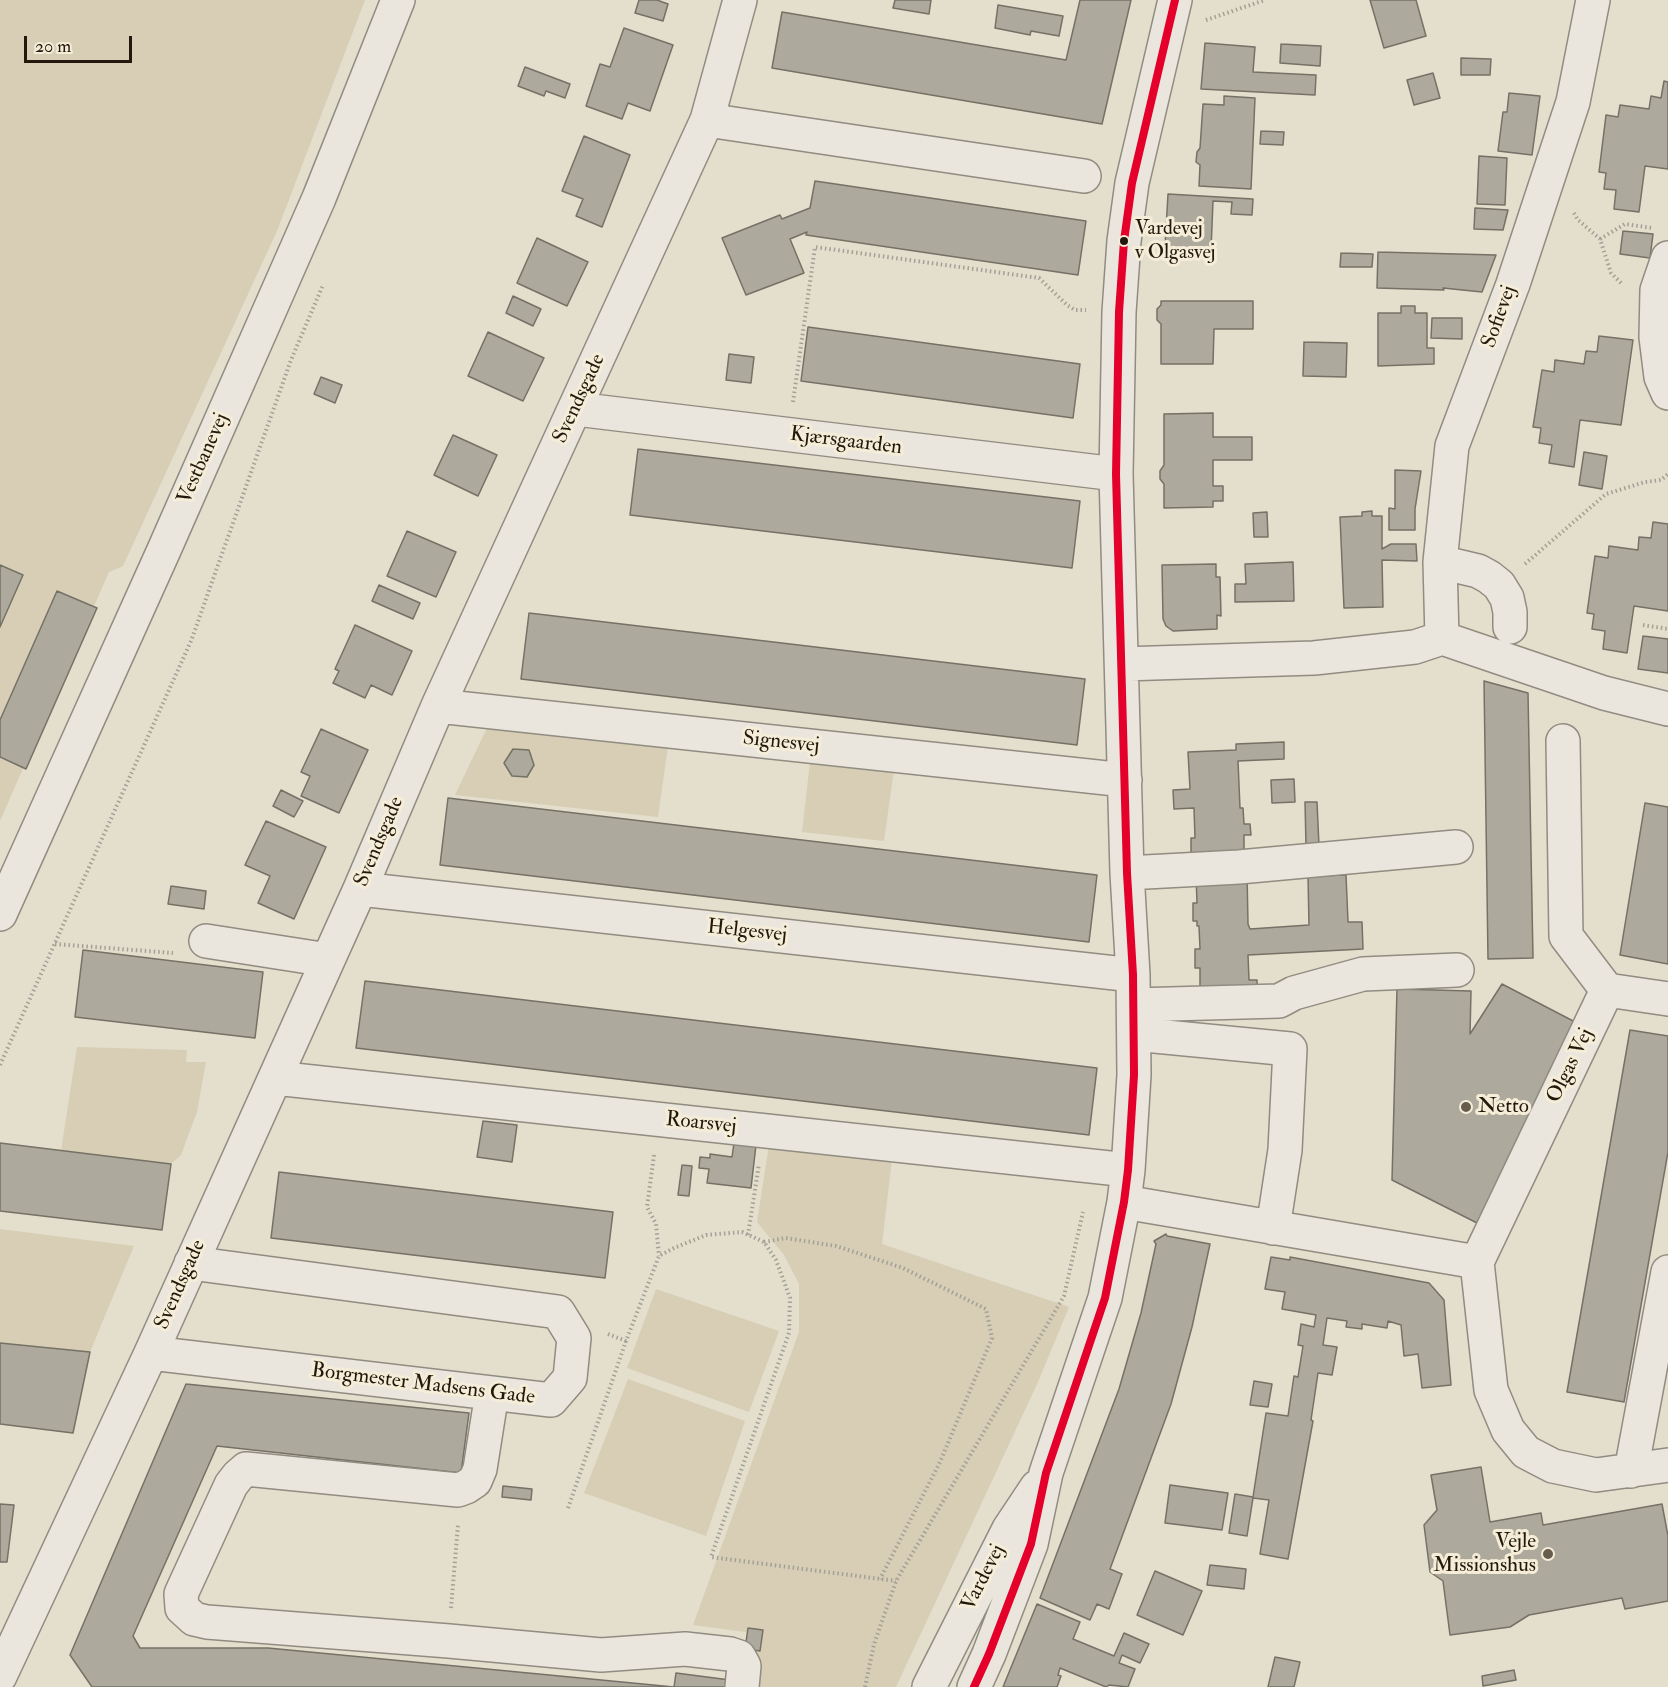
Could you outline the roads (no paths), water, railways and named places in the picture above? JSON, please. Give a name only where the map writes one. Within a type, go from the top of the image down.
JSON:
[{"type":"street","name":"Vestbanevej","points":[[0,914],[314,209],[398,0]]},
{"type":"street","name":"Svendsgade","points":[[0,1676],[151,1353],[360,889],[438,706],[707,120],[740,0]]},
{"type":"street","name":"Vardevej","points":[[974,1687],[1031,1545],[1046,1473],[1105,1299],[1128,1170],[1134,1075],[1134,1004],[1127,873],[1116,474],[1119,312],[1124,241],[1132,183],[1175,0]]},
{"type":"street","name":"Sofievej","points":[[1442,638],[1440,562],[1452,446],[1513,284],[1573,102],[1593,0]]},
{"type":"street","points":[[707,120],[1084,176]]},
{"type":"street","points":[[1668,258],[1657,290],[1656,337],[1661,377],[1668,393]]},
{"type":"street","name":"Kjærsgaarden","points":[[576,409],[1116,474]]},
{"type":"street","points":[[1440,562],[1478,572],[1499,585],[1507,598],[1510,627]]},
{"type":"street","points":[[1122,664],[1314,658],[1415,647],[1442,638],[1604,693],[1668,709]]},
{"type":"street","name":"Signesvej","points":[[438,706],[1125,780]]},
{"type":"street","points":[[1563,741],[1566,936],[1607,990],[1668,999]]},
{"type":"street","points":[[1127,873],[1239,867],[1456,847]]},
{"type":"street","name":"Helgesvej","points":[[360,889],[1134,1004]]},
{"type":"street","points":[[206,941],[328,960]]},
{"type":"street","points":[[1134,1004],[1279,1001],[1294,993],[1363,974],[1457,970]]},
{"type":"street","name":"Olgas Vej","points":[[1477,1262],[1607,990]]},
{"type":"street","points":[[1134,1004],[1290,1049],[1285,1150],[1274,1228]]},
{"type":"street","name":"Roarsvej","points":[[275,1078],[1128,1170]]},
{"type":"street","points":[[1124,1202],[1477,1262],[1491,1390],[1508,1430],[1526,1452],[1553,1466],[1596,1475],[1668,1465]]},
{"type":"street","name":"Borgmester Madsens Gade","points":[[151,1353],[551,1400],[570,1378],[574,1338],[558,1312],[191,1263]]},
{"type":"street","points":[[1631,1470],[1668,1272]]},
{"type":"street","points":[[492,1393],[480,1469],[475,1481],[458,1490],[246,1469],[231,1485],[181,1594],[182,1608],[194,1619],[207,1622],[601,1655],[685,1649],[730,1654],[739,1657],[744,1666],[742,1687]]},
{"type":"street","name":"Vardevej","points":[[929,1687],[1009,1529],[1046,1473]]},
{"type":"place","name":"Vardevej v Olgasvej","points":[[1124,241]]},
{"type":"place","name":"Netto","points":[[1466,1107]]},
{"type":"place","name":"Vejle Missionshus","points":[[1548,1554]]}]
